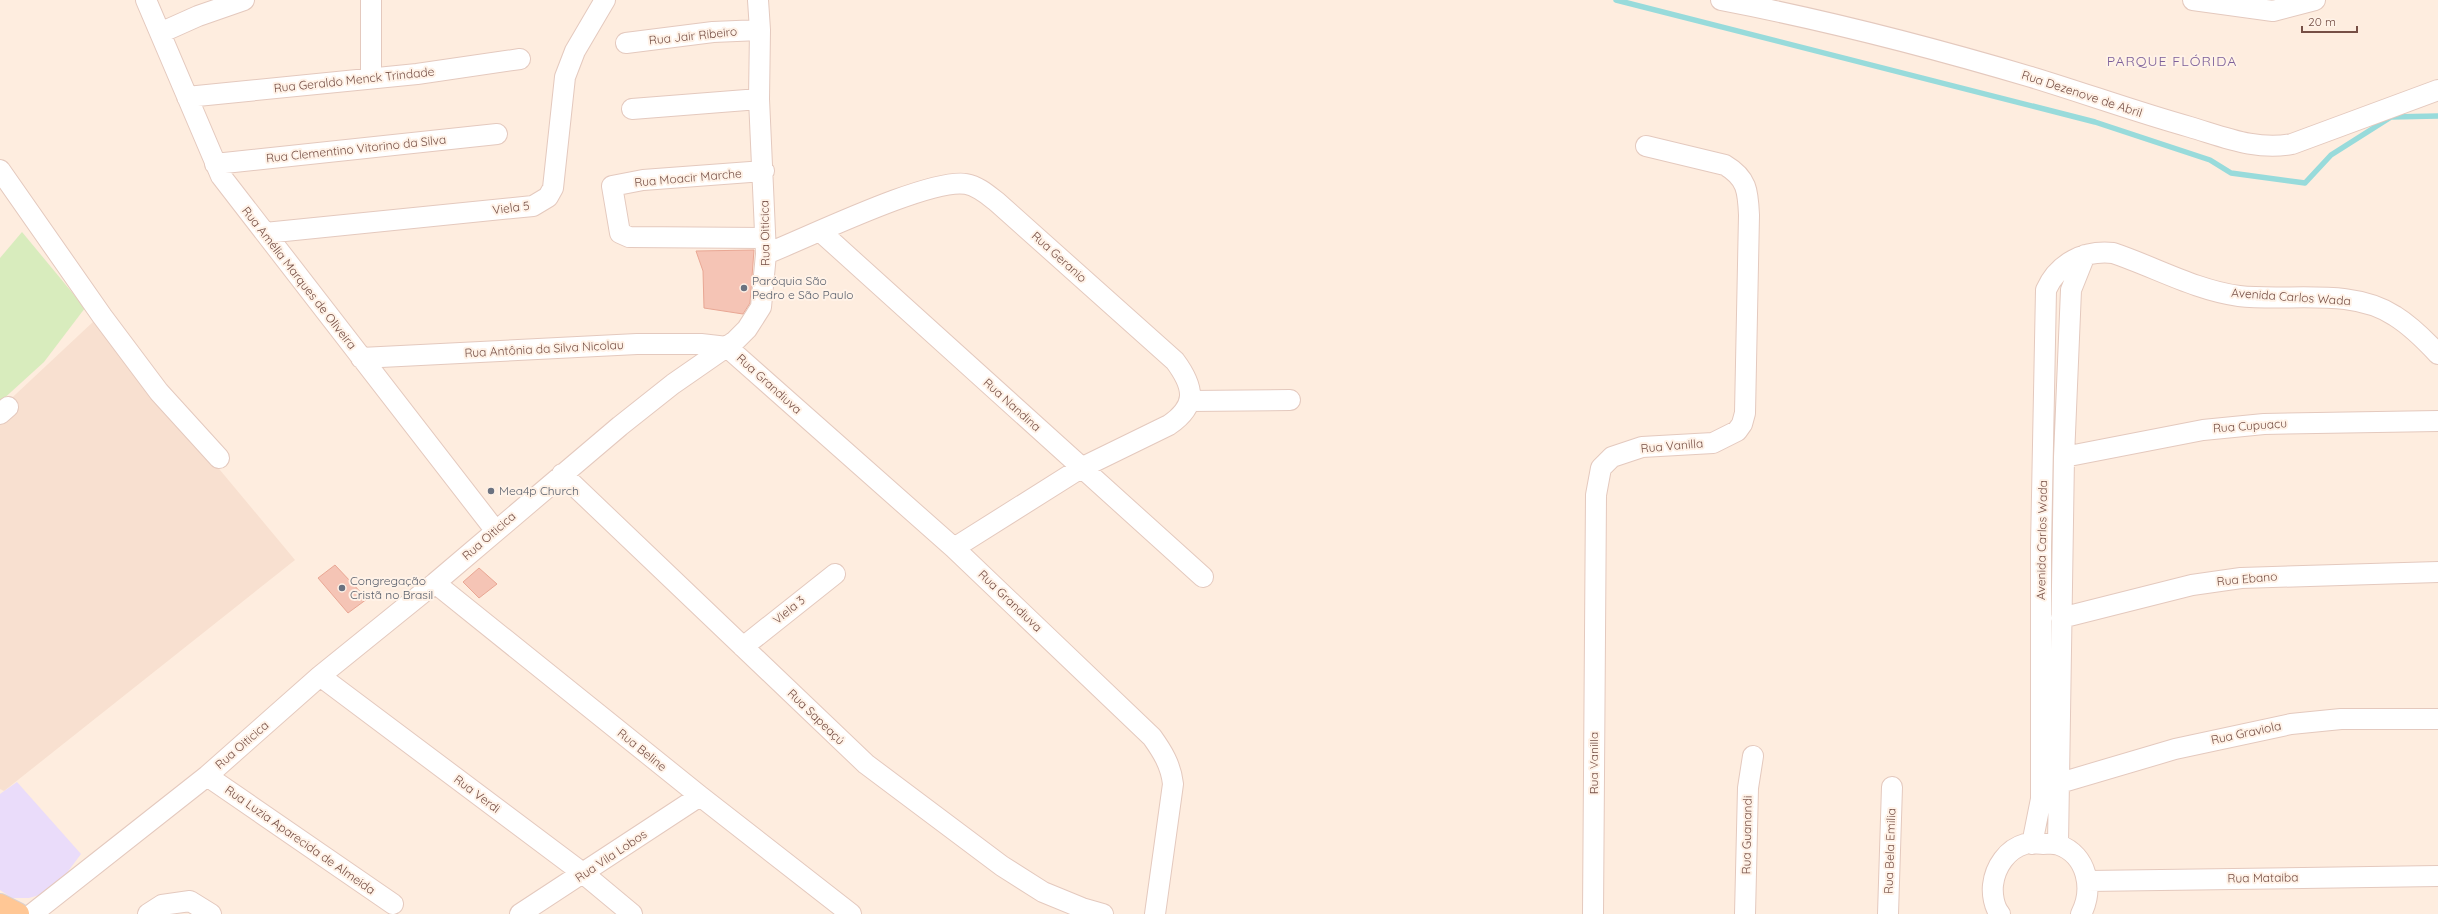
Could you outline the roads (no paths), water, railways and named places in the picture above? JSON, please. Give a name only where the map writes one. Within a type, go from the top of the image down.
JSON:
[{"type":"main road","points":[[0,906],[18,914]]},
{"type":"street","name":"Rua Amélia Marques de Oliveira","points":[[146,0],[221,176],[495,530]]},
{"type":"street","points":[[160,33],[198,16],[244,0]]},
{"type":"street","points":[[371,0],[371,78]]},
{"type":"street","name":"Viela 5","points":[[265,233],[533,206],[548,197],[555,180],[565,77],[575,51],[605,0]]},
{"type":"street","name":"Rua Dezenove de Abril","points":[[1721,0],[1890,38],[2031,77],[2147,115],[2255,146],[2276,147],[2304,140],[2438,90]]},
{"type":"street","points":[[2192,0],[2259,10],[2283,10],[2315,0]]},
{"type":"street","name":"Rua Oiticica","points":[[32,914],[207,776],[320,676],[435,583],[562,474],[673,384],[727,347],[747,329],[761,307],[766,246],[764,171],[759,99],[760,2]]},
{"type":"street","name":"Rua Jair Ribeiro","points":[[626,43],[713,32],[760,30]]},
{"type":"street","name":"Rua Geraldo Menck Trindade","points":[[187,97],[417,74],[520,59]]},
{"type":"street","points":[[632,109],[759,99]]},
{"type":"street","name":"Rua Clementino Vitorino da Silva","points":[[215,164],[497,134]]},
{"type":"street","name":"Rua Vanilla","points":[[1593,914],[1596,495],[1601,468],[1612,457],[1642,447],[1713,443],[1737,431],[1742,424],[1745,413],[1749,215],[1748,195],[1744,182],[1736,171],[1725,165],[1646,146]]},
{"type":"street","points":[[0,170],[102,316],[159,392],[219,458]]},
{"type":"street","name":"Rua Moacir Marche","points":[[764,171],[643,180],[612,186],[620,233],[629,237],[766,246]]},
{"type":"street","name":"Rua Geranio","points":[[766,246],[821,232],[919,193],[947,185],[965,184],[976,187],[997,202],[1176,361],[1186,379],[1190,401]]},
{"type":"street","name":"Rua Nandina","points":[[821,232],[1203,577]]},
{"type":"street","name":"Avenida Carlos Wada","points":[[2032,844],[2041,799],[2041,539],[2046,290],[2051,279],[2065,264],[2085,255],[2101,252],[2112,253],[2187,283],[2239,296],[2333,299],[2366,303],[2394,315],[2413,329],[2438,354]]},
{"type":"street","name":"Avenida Carlos Wada","points":[[2058,844],[2064,457],[2071,290],[2085,255]]},
{"type":"street","points":[[2051,279],[2071,290]]},
{"type":"street","name":"Rua Antônia da Silva Nicolau","points":[[361,358],[637,344],[702,344],[727,347]]},
{"type":"street","name":"Rua Grandiuva","points":[[727,347],[954,548],[1152,737],[1166,760],[1171,772],[1173,784],[1155,914]]},
{"type":"street","points":[[954,548],[1081,468],[1169,425],[1187,411],[1190,401],[1290,400]]},
{"type":"street","name":"Rua Cupuacu","points":[[2064,457],[2203,430],[2264,424],[2438,421]]},
{"type":"street","name":"Rua Sapeaçú","points":[[562,474],[866,764],[947,827],[1002,866],[1043,892],[1082,908],[1103,914]]},
{"type":"street","name":"Rua Ebano","points":[[2061,618],[2192,585],[2241,578],[2438,572]]},
{"type":"street","name":"Viela 3","points":[[743,647],[835,574]]},
{"type":"street","name":"Rua Beline","points":[[435,583],[700,796],[851,914]]},
{"type":"street","name":"Rua Verdi","points":[[320,676],[584,874],[632,914]]},
{"type":"street","name":"Rua Graviola","points":[[2060,783],[2175,749],[2291,724],[2341,719],[2438,719]]},
{"type":"street","name":"Rua Guanandi","points":[[1745,914],[1748,788],[1753,756]]},
{"type":"street","name":"Rua Luzia Aparecida de Almeida","points":[[207,776],[393,904]]},
{"type":"street","name":"Rua Bela Emilia","points":[[1888,914],[1892,787]]},
{"type":"street","name":"Rua Vila Lobos","points":[[520,914],[584,874],[700,796]]},
{"type":"street","points":[[1997,913],[1993,891],[1994,876],[2000,862],[2011,851],[2025,844],[2058,844],[2072,852],[2082,865],[2088,881],[2087,898],[2080,914]]},
{"type":"street","name":"Rua Mataiba","points":[[2088,881],[2438,876]]},
{"type":"street","points":[[148,914],[162,906],[190,901],[211,914]]},
{"type":"waterway","points":[[1616,0],[2095,122],[2210,160],[2231,173],[2305,183],[2331,155],[2391,117],[2438,116]]},
{"type":"place","name":"Paróquia São Pedro e São Paulo","points":[[744,288]]},
{"type":"place","name":"Mea4p Church","points":[[491,491]]},
{"type":"place","name":"Congregação Cristã no Brasil","points":[[342,588]]},
{"type":"district","name":"PARQUE FLÓRIDA","points":[[2172,61]]}]
